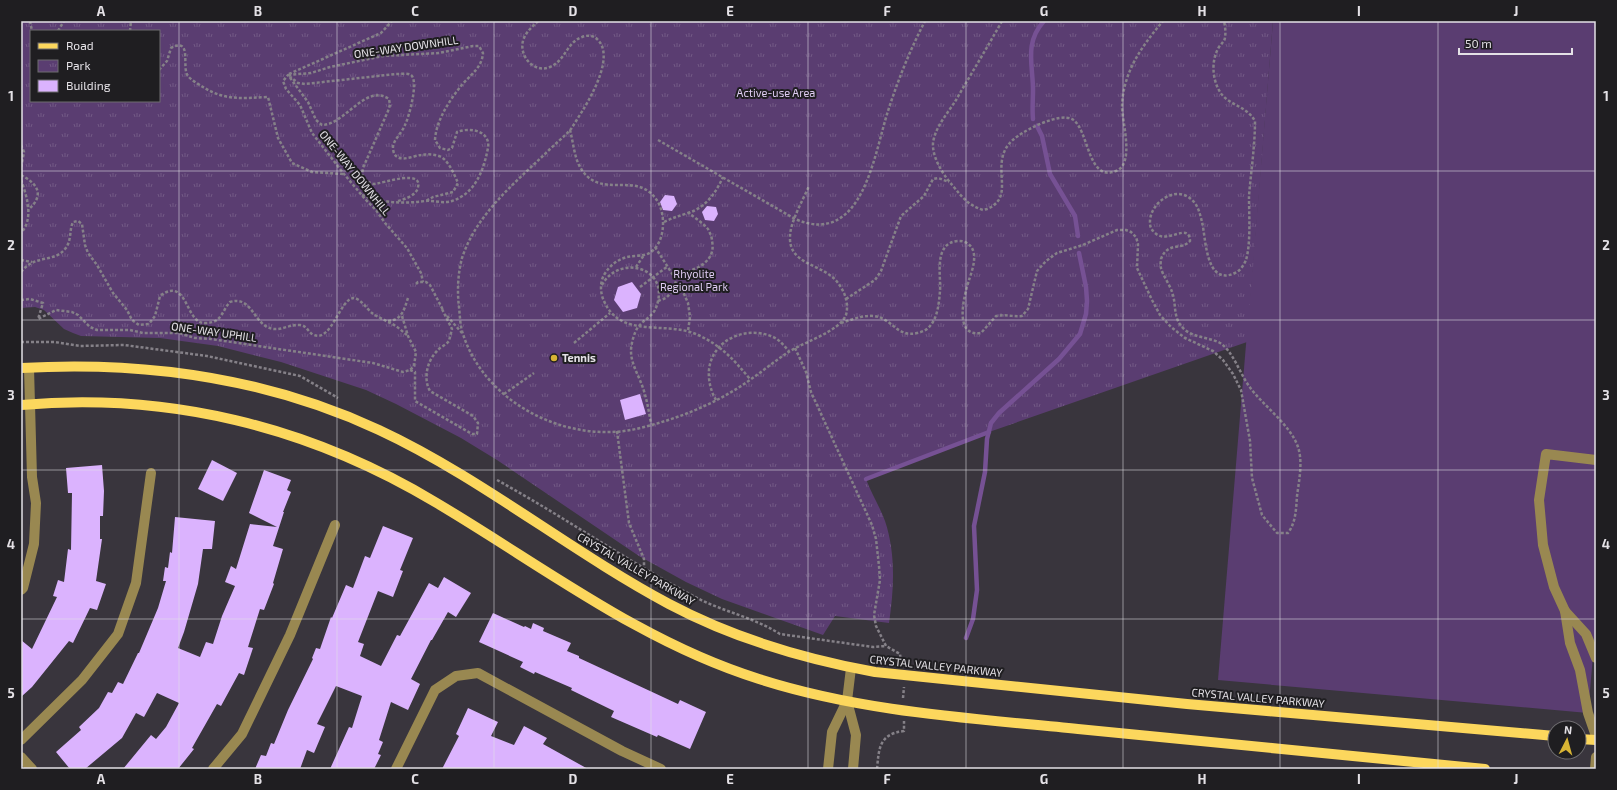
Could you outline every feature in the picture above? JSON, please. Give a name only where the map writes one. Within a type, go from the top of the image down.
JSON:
[{"type":"main road","name":"CRYSTAL VALLEY PARKWAY","points":[[25,368],[100,366],[183,373],[260,388],[340,413],[379,430],[452,470],[612,571],[677,608],[735,634],[804,656],[851,668],[875,672],[1187,704],[1547,735]]},
{"type":"main road","points":[[26,404],[114,403],[178,409],[214,415],[250,424],[292,435],[327,447],[364,463],[434,501],[612,612],[679,648],[715,664],[794,690],[903,712],[1485,769]]},
{"type":"street","points":[[21,590],[23,588],[34,544],[36,503],[32,477],[26,404],[25,368]]},
{"type":"street","points":[[1596,460],[1546,454],[1539,500],[1543,545],[1554,587],[1565,611],[1570,643],[1580,670],[1588,713],[1596,736]]},
{"type":"street","points":[[21,740],[82,680],[118,634],[136,583],[151,473]]},
{"type":"street","points":[[213,769],[242,734],[290,635],[335,525]]},
{"type":"street","points":[[1565,611],[1586,634],[1596,658]]},
{"type":"street","points":[[828,769],[832,732],[847,701],[851,668]]},
{"type":"street","points":[[396,769],[435,690],[456,676],[478,673],[622,751],[660,769]]},
{"type":"street","points":[[847,701],[856,735],[853,769]]},
{"type":"street","points":[[21,757],[32,769]]},
{"type":"street","points":[[1595,769],[1596,757]]},
{"type":"path","points":[[59,30],[64,21]]},
{"type":"path","points":[[538,21],[524,37],[522,46],[527,61],[534,66],[542,68],[549,67],[558,62],[572,42],[586,36],[592,36],[598,40],[602,46],[603,66],[596,88],[570,130],[494,204],[473,233],[462,260],[459,274],[458,300],[463,333],[478,366],[487,378],[504,394],[531,413],[561,425],[596,431],[634,429],[698,410],[750,379],[795,348],[834,329],[841,323],[847,308],[846,299],[838,283],[831,275],[801,260],[795,254],[791,245],[790,236],[795,219],[809,186]]},
{"type":"path","points":[[658,140],[795,219],[823,225],[841,218],[850,210],[859,196],[872,167],[893,96],[925,21]]},
{"type":"path","points":[[1002,21],[941,123],[935,134],[933,144],[937,161],[949,182],[965,201],[972,206],[983,210],[994,206],[999,201],[1002,192],[1001,164],[1004,150],[1011,140],[1023,132],[1048,121],[1064,118],[1071,119],[1078,124],[1083,134],[1089,154],[1095,164],[1104,171],[1117,171],[1124,166],[1126,159],[1122,106],[1124,89],[1130,66],[1142,48],[1164,21]]},
{"type":"path","points":[[841,323],[862,317],[875,316],[886,320],[901,332],[911,334],[922,332],[930,327],[936,318],[940,292],[942,254],[946,245],[953,241],[963,241],[970,245],[974,253],[974,264],[963,299],[964,323],[966,330],[973,334],[981,333],[996,316],[1005,314],[1013,317],[1022,316],[1029,304],[1037,271],[1046,261],[1057,253],[1084,245],[1117,230],[1126,230],[1131,232],[1136,237],[1138,244],[1137,268],[1160,315],[1185,338],[1213,351],[1223,360],[1233,374],[1242,397],[1250,441],[1252,478],[1262,515],[1277,533],[1288,533],[1295,520],[1300,478],[1299,455],[1296,442],[1249,386],[1228,351],[1220,344],[1192,335],[1183,328],[1177,319],[1173,294],[1161,268],[1161,260],[1166,250],[1172,246],[1182,246],[1188,243],[1190,241],[1190,236],[1187,233],[1182,232],[1169,237],[1157,235],[1152,230],[1150,222],[1152,213],[1162,198],[1178,194],[1185,195],[1192,200],[1199,210],[1206,252],[1212,268],[1220,274],[1230,275],[1240,270],[1246,261],[1248,250],[1250,186],[1255,121],[1246,109],[1227,100],[1220,92],[1215,81],[1213,67],[1219,48],[1226,36],[1224,21]]},
{"type":"path","name":"ONE-WAY DOWNHILL","points":[[391,22],[381,33],[288,75],[283,81],[286,90],[300,105],[312,134],[406,248],[421,273],[423,282]]},
{"type":"path","name":"ONE-WAY DOWNHILL","points":[[160,69],[167,61],[171,48],[181,46],[185,49],[186,54],[184,65],[188,76],[208,91],[226,98],[268,97],[278,138],[292,163],[312,172],[344,174]]},
{"type":"path","name":"ONE-WAY DOWNHILL","points":[[288,75],[311,73],[330,67],[383,56],[439,53],[479,46],[483,53],[483,59],[448,105],[438,124],[435,140],[440,148],[448,150],[454,145],[457,132],[463,130],[480,132],[488,139],[489,144],[483,168],[476,183],[457,199],[444,202],[433,200],[426,201]]},
{"type":"path","points":[[288,75],[298,83],[305,84],[396,74],[412,75],[415,80],[410,111],[405,125],[394,142],[392,148],[394,154],[397,158],[404,159],[429,154],[440,156],[450,166],[458,183],[454,192],[432,197],[426,201],[381,202],[362,195]]},
{"type":"path","name":"ONE-WAY DOWNHILL","points":[[288,75],[308,102],[316,120],[322,125],[332,123],[372,96],[384,96],[389,99],[390,105],[388,111],[362,174],[365,180],[373,184],[406,177],[412,177],[416,180],[418,186],[416,192],[411,196],[396,202]]},
{"type":"path","points":[[570,130],[577,160],[585,174],[593,181],[600,184],[609,186],[624,184],[644,188],[653,195],[662,212],[664,222],[659,241],[652,251],[644,255],[628,256],[617,261],[608,268],[603,277],[601,287],[602,296],[610,313],[619,319],[638,327],[668,328],[688,331],[720,347],[730,355],[750,379]]},
{"type":"path","points":[[21,145],[24,152],[21,168]]},
{"type":"path","points":[[21,175],[34,183],[38,188],[37,200],[34,206],[28,210]]},
{"type":"path","points":[[664,222],[697,209],[712,197],[723,177]]},
{"type":"path","points":[[846,299],[875,280],[881,271],[901,216],[924,196],[930,182],[938,178],[949,182]]},
{"type":"path","points":[[21,180],[26,194],[28,210],[27,227],[21,233]]},
{"type":"path","points":[[673,275],[683,273],[703,264],[709,259],[712,252],[712,236],[708,229],[689,213]]},
{"type":"path","points":[[21,260],[32,262],[52,257],[65,249],[70,238],[71,226],[73,222],[78,221],[82,224],[84,245],[88,253],[97,265],[113,293],[127,310],[132,320],[139,325],[149,324],[155,316],[160,296],[172,291],[183,297],[195,319],[201,323],[207,324],[216,320],[230,302],[239,301],[247,304],[259,320],[267,326],[277,329],[300,325],[307,327],[310,333],[317,336],[321,335],[330,327],[346,302],[353,298],[361,302],[373,314],[398,327],[408,336]]},
{"type":"path","points":[[655,247],[668,266],[677,287],[684,294],[688,303],[690,317],[688,331]]},
{"type":"path","points":[[636,267],[644,255]]},
{"type":"path","points":[[21,272],[32,262]]},
{"type":"path","points":[[640,286],[668,266]]},
{"type":"path","points":[[601,287],[611,273],[626,267],[636,267],[648,272],[658,288],[658,301],[651,316],[638,327],[632,344],[632,357],[644,389],[651,424]]},
{"type":"path","points":[[408,298],[402,316],[408,336],[416,352],[414,366],[410,370],[415,372],[415,401],[472,434],[477,434],[478,423],[473,416],[430,391],[428,387],[426,376],[429,362],[436,351],[448,342],[452,329],[430,284],[418,282],[416,284]]},
{"type":"path","points":[[658,301],[666,298],[677,287]]},
{"type":"path","name":"ONE-WAY UPHILL","points":[[21,300],[30,299],[43,303],[38,319],[56,310],[72,312],[78,315],[90,327],[97,330],[130,330],[143,333],[179,334],[195,338],[211,339],[373,363],[403,372],[410,370]]},
{"type":"path","points":[[442,309],[447,317],[463,333]]},
{"type":"path","points":[[574,343],[610,313]]},
{"type":"path","points":[[388,322],[402,316]]},
{"type":"path","points":[[716,400],[711,390],[709,372],[713,357],[728,339],[738,334],[756,332],[774,337],[790,351]]},
{"type":"path","points":[[795,348],[806,372],[811,392],[872,525],[878,553],[880,580],[874,615],[876,626],[886,646]]},
{"type":"path","points":[[504,394],[534,373]]},
{"type":"path","points":[[617,431],[629,523],[644,559],[644,568]]},
{"type":"path","points":[[877,769],[880,747],[883,740],[894,732],[904,731]]},
{"type":"green space","name":"Rhyolite Regional Park","points":[[21,21],[1273,21],[1247,342],[989,432],[866,479],[881,510],[889,533],[893,584],[889,623],[835,616],[823,635],[722,599],[686,582],[639,556],[497,460],[461,438],[366,390],[281,362],[218,346],[160,338],[81,336],[64,329],[44,310],[35,307],[21,308]]},
{"type":"green space","points":[[1273,21],[1596,21],[1596,622],[1588,713],[1218,680]]},
{"type":"building","points":[[665,195],[674,196],[677,204],[672,211],[663,210],[660,202]]},
{"type":"building","points":[[707,206],[716,207],[718,214],[714,221],[705,220],[702,212]]},
{"type":"building","points":[[632,282],[641,294],[637,308],[623,312],[614,300],[618,287]]},
{"type":"building","points":[[640,394],[646,414],[625,420],[620,400]]},
{"type":"building","points":[[212,460],[237,473],[223,501],[198,489]]},
{"type":"building","points":[[102,465],[104,491],[103,516],[100,516],[100,539],[102,539],[96,581],[106,584],[97,610],[90,608],[73,643],[69,641],[32,687],[21,697],[21,640],[32,649],[57,597],[53,596],[58,580],[64,582],[68,549],[71,550],[72,493],[68,493],[66,468]]},
{"type":"building","points":[[264,470],[291,480],[287,490],[291,492],[283,512],[273,546],[283,549],[273,583],[274,584],[264,610],[260,609],[248,647],[253,648],[244,675],[239,673],[221,706],[217,704],[192,748],[194,749],[178,769],[123,769],[151,735],[156,739],[166,727],[179,703],[157,693],[144,717],[136,713],[122,738],[85,769],[70,769],[56,752],[81,730],[79,727],[99,708],[108,692],[112,693],[118,682],[123,684],[139,653],[158,608],[166,581],[163,581],[165,567],[168,568],[170,552],[172,553],[175,517],[215,521],[212,549],[203,549],[198,584],[178,648],[200,657],[206,642],[213,644],[222,616],[235,586],[225,582],[231,566],[236,569],[250,524],[277,527],[249,513]]},
{"type":"building","points":[[383,526],[413,538],[400,570],[403,571],[393,597],[378,591],[358,642],[364,644],[360,656],[381,666],[397,635],[400,636],[429,583],[438,588],[444,577],[471,593],[456,617],[448,612],[431,640],[411,679],[420,684],[408,710],[391,702],[379,740],[383,742],[378,754],[381,755],[374,769],[330,769],[349,727],[352,728],[362,696],[336,686],[317,724],[325,727],[314,753],[307,750],[300,769],[255,769],[261,755],[266,756],[271,743],[274,744],[288,710],[313,659],[312,658],[316,648],[320,649],[331,617],[332,618],[346,585],[353,588],[365,556],[370,558]]},
{"type":"building","points":[[493,613],[524,627],[525,626],[531,629],[533,623],[544,628],[543,631],[571,643],[567,651],[579,656],[579,658],[678,704],[680,700],[706,712],[690,749],[658,735],[657,737],[611,717],[614,711],[571,690],[572,688],[535,672],[534,674],[520,667],[523,662],[479,642]]},
{"type":"building","points":[[468,708],[498,722],[491,736],[514,745],[524,726],[547,738],[543,744],[588,769],[442,769],[459,736],[456,734]]},
{"type":"waterway","points":[[1033,119],[1031,54],[1034,38],[1044,21]]},
{"type":"waterway","points":[[1037,126],[1042,136],[1050,174],[1075,216],[1078,236]]},
{"type":"waterway","points":[[966,638],[973,619],[977,590],[974,526],[985,472],[987,439],[991,423],[999,413],[1059,359],[1080,334],[1086,314],[1087,301],[1086,287],[1079,253]]},
{"type":"waterway","points":[[866,479],[989,432]]},
{"type":"place","name":"Tennis","points":[[554,358]]},
{"type":"park label","name":"Active-use Area","points":[[776,93]]}]
